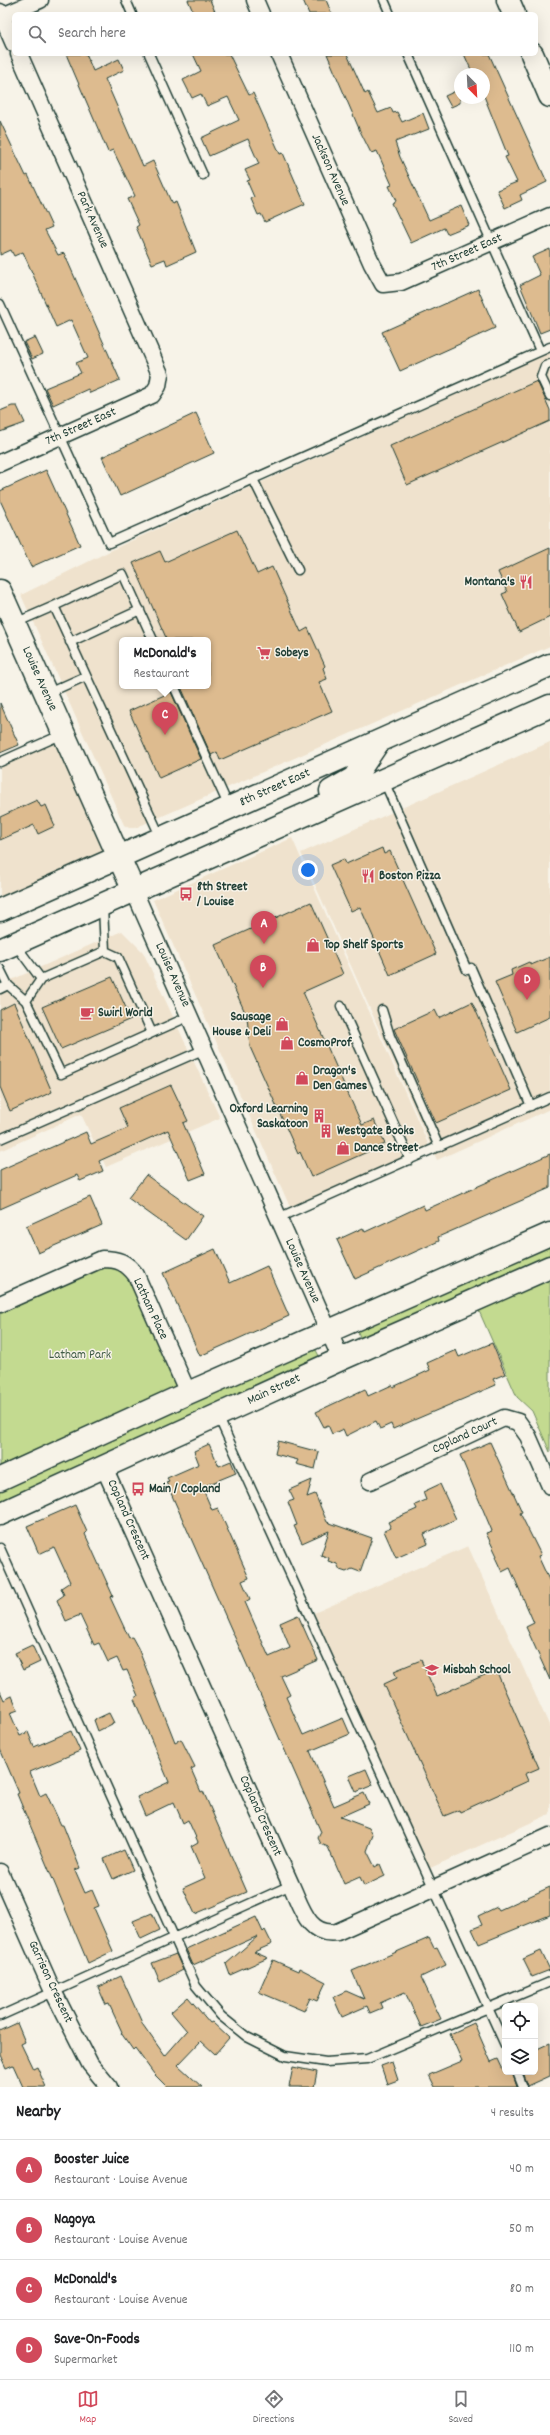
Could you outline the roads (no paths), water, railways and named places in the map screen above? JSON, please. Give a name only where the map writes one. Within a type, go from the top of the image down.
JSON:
[{"type":"street","points":[[12,40],[1,15],[40,0]]},
{"type":"street","points":[[255,0],[260,12]]},
{"type":"street","points":[[508,0],[513,12]]},
{"type":"street","name":"Park Avenue","points":[[19,56],[160,374],[158,386]]},
{"type":"street","name":"Jackson Avenue","points":[[280,56],[369,257],[383,284]]},
{"type":"street","points":[[533,56],[550,96]]},
{"type":"street","name":"7th Street East","points":[[383,284],[401,282],[550,216]]},
{"type":"street","name":"7th Street East","points":[[0,463],[152,395],[158,386]]},
{"type":"street","name":"Louise Avenue","points":[[0,592],[205,1049],[341,1359]]},
{"type":"street","name":"8th Street East","points":[[0,910],[377,744],[550,665]]},
{"type":"street","points":[[7,947],[550,706]]},
{"type":"street","points":[[262,834],[290,812],[354,778],[377,744]]},
{"type":"street","points":[[0,1479],[188,1393],[329,1333],[550,1234]]},
{"type":"street","name":"Latham Place","points":[[0,1304],[102,1259],[117,1259],[129,1265],[136,1275],[188,1393]]},
{"type":"street","name":"Main Street","points":[[0,1514],[341,1359],[550,1267]]},
{"type":"street","name":"Copland Court","points":[[370,1480],[504,1418],[518,1422],[528,1436],[550,1486]]},
{"type":"street","name":"Copland Crescent","points":[[104,1466],[291,1885],[313,1928],[330,1933],[337,1932],[433,1887],[550,1836]]},
{"type":"street","name":"Garrison Crescent","points":[[0,1872],[54,1992],[90,2064],[109,2087]]},
{"type":"lane","points":[[126,0],[131,12]]},
{"type":"lane","points":[[384,0],[389,12]]},
{"type":"lane","points":[[150,56],[203,175]]},
{"type":"lane","points":[[409,56],[540,351]]},
{"type":"lane","points":[[0,304],[109,543],[550,347]]},
{"type":"lane","points":[[550,364],[545,366],[541,377],[550,396]]},
{"type":"lane","points":[[253,479],[298,570]]},
{"type":"lane","points":[[14,624],[123,574],[152,637]]},
{"type":"lane","points":[[54,606],[162,838]]},
{"type":"lane","points":[[70,642],[140,610]]},
{"type":"lane","points":[[46,694],[86,676]]},
{"type":"lane","points":[[175,689],[229,808]]},
{"type":"lane","points":[[0,762],[63,734]]},
{"type":"lane","points":[[384,780],[467,970],[471,968],[531,1106]]},
{"type":"lane","points":[[103,905],[105,951]]},
{"type":"lane","points":[[7,947],[42,979]]},
{"type":"lane","points":[[26,1001],[42,979],[105,951],[118,956],[152,1033]]},
{"type":"lane","points":[[0,969],[4,987],[26,1001],[61,1074],[190,1016]]},
{"type":"lane","points":[[341,1006],[410,1160]]},
{"type":"lane","points":[[382,1010],[390,1036],[439,1147]]},
{"type":"lane","points":[[0,1139],[205,1049]]},
{"type":"lane","points":[[278,1218],[550,1097]]},
{"type":"lane","points":[[218,1416],[502,2039]]},
{"type":"lane","points":[[0,1548],[196,1986],[221,2016],[248,2037],[285,2056],[326,2062],[367,2059],[489,2009],[550,1982]]},
{"type":"lane","points":[[0,2016],[291,1885]]},
{"type":"lane","points":[[518,2075],[523,2087]]},
{"type":"place","name":"Montana's","points":[[526,582]]},
{"type":"place","name":"Sobeys","points":[[264,653]]},
{"type":"place","name":"McDonald's","points":[[165,735]]},
{"type":"place","name":"Boston Pizza","points":[[368,876]]},
{"type":"place","name":"8th Street / Louise","points":[[186,894]]},
{"type":"place","name":"Booster Juice","points":[[264,944]]},
{"type":"place","name":"Top Shelf Sports","points":[[313,945]]},
{"type":"place","name":"Nagoya","points":[[263,988]]},
{"type":"place","name":"Save-On-Foods","points":[[527,1000]]},
{"type":"place","name":"Swirl World","points":[[87,1013]]},
{"type":"place","name":"Sausage House & Deli","points":[[282,1024]]},
{"type":"place","name":"CosmoProf","points":[[287,1043]]},
{"type":"place","name":"Dragon's Den Games","points":[[302,1078]]},
{"type":"place","name":"Oxford Learning Saskatoon","points":[[319,1116]]},
{"type":"place","name":"Westgate Books","points":[[326,1131]]},
{"type":"place","name":"Dance Street","points":[[343,1148]]},
{"type":"place","name":"Main / Copland","points":[[138,1489]]},
{"type":"place","name":"Misbah School","points":[[432,1670]]},
{"type":"park label","name":"Latham Park","points":[[80,1355]]}]
